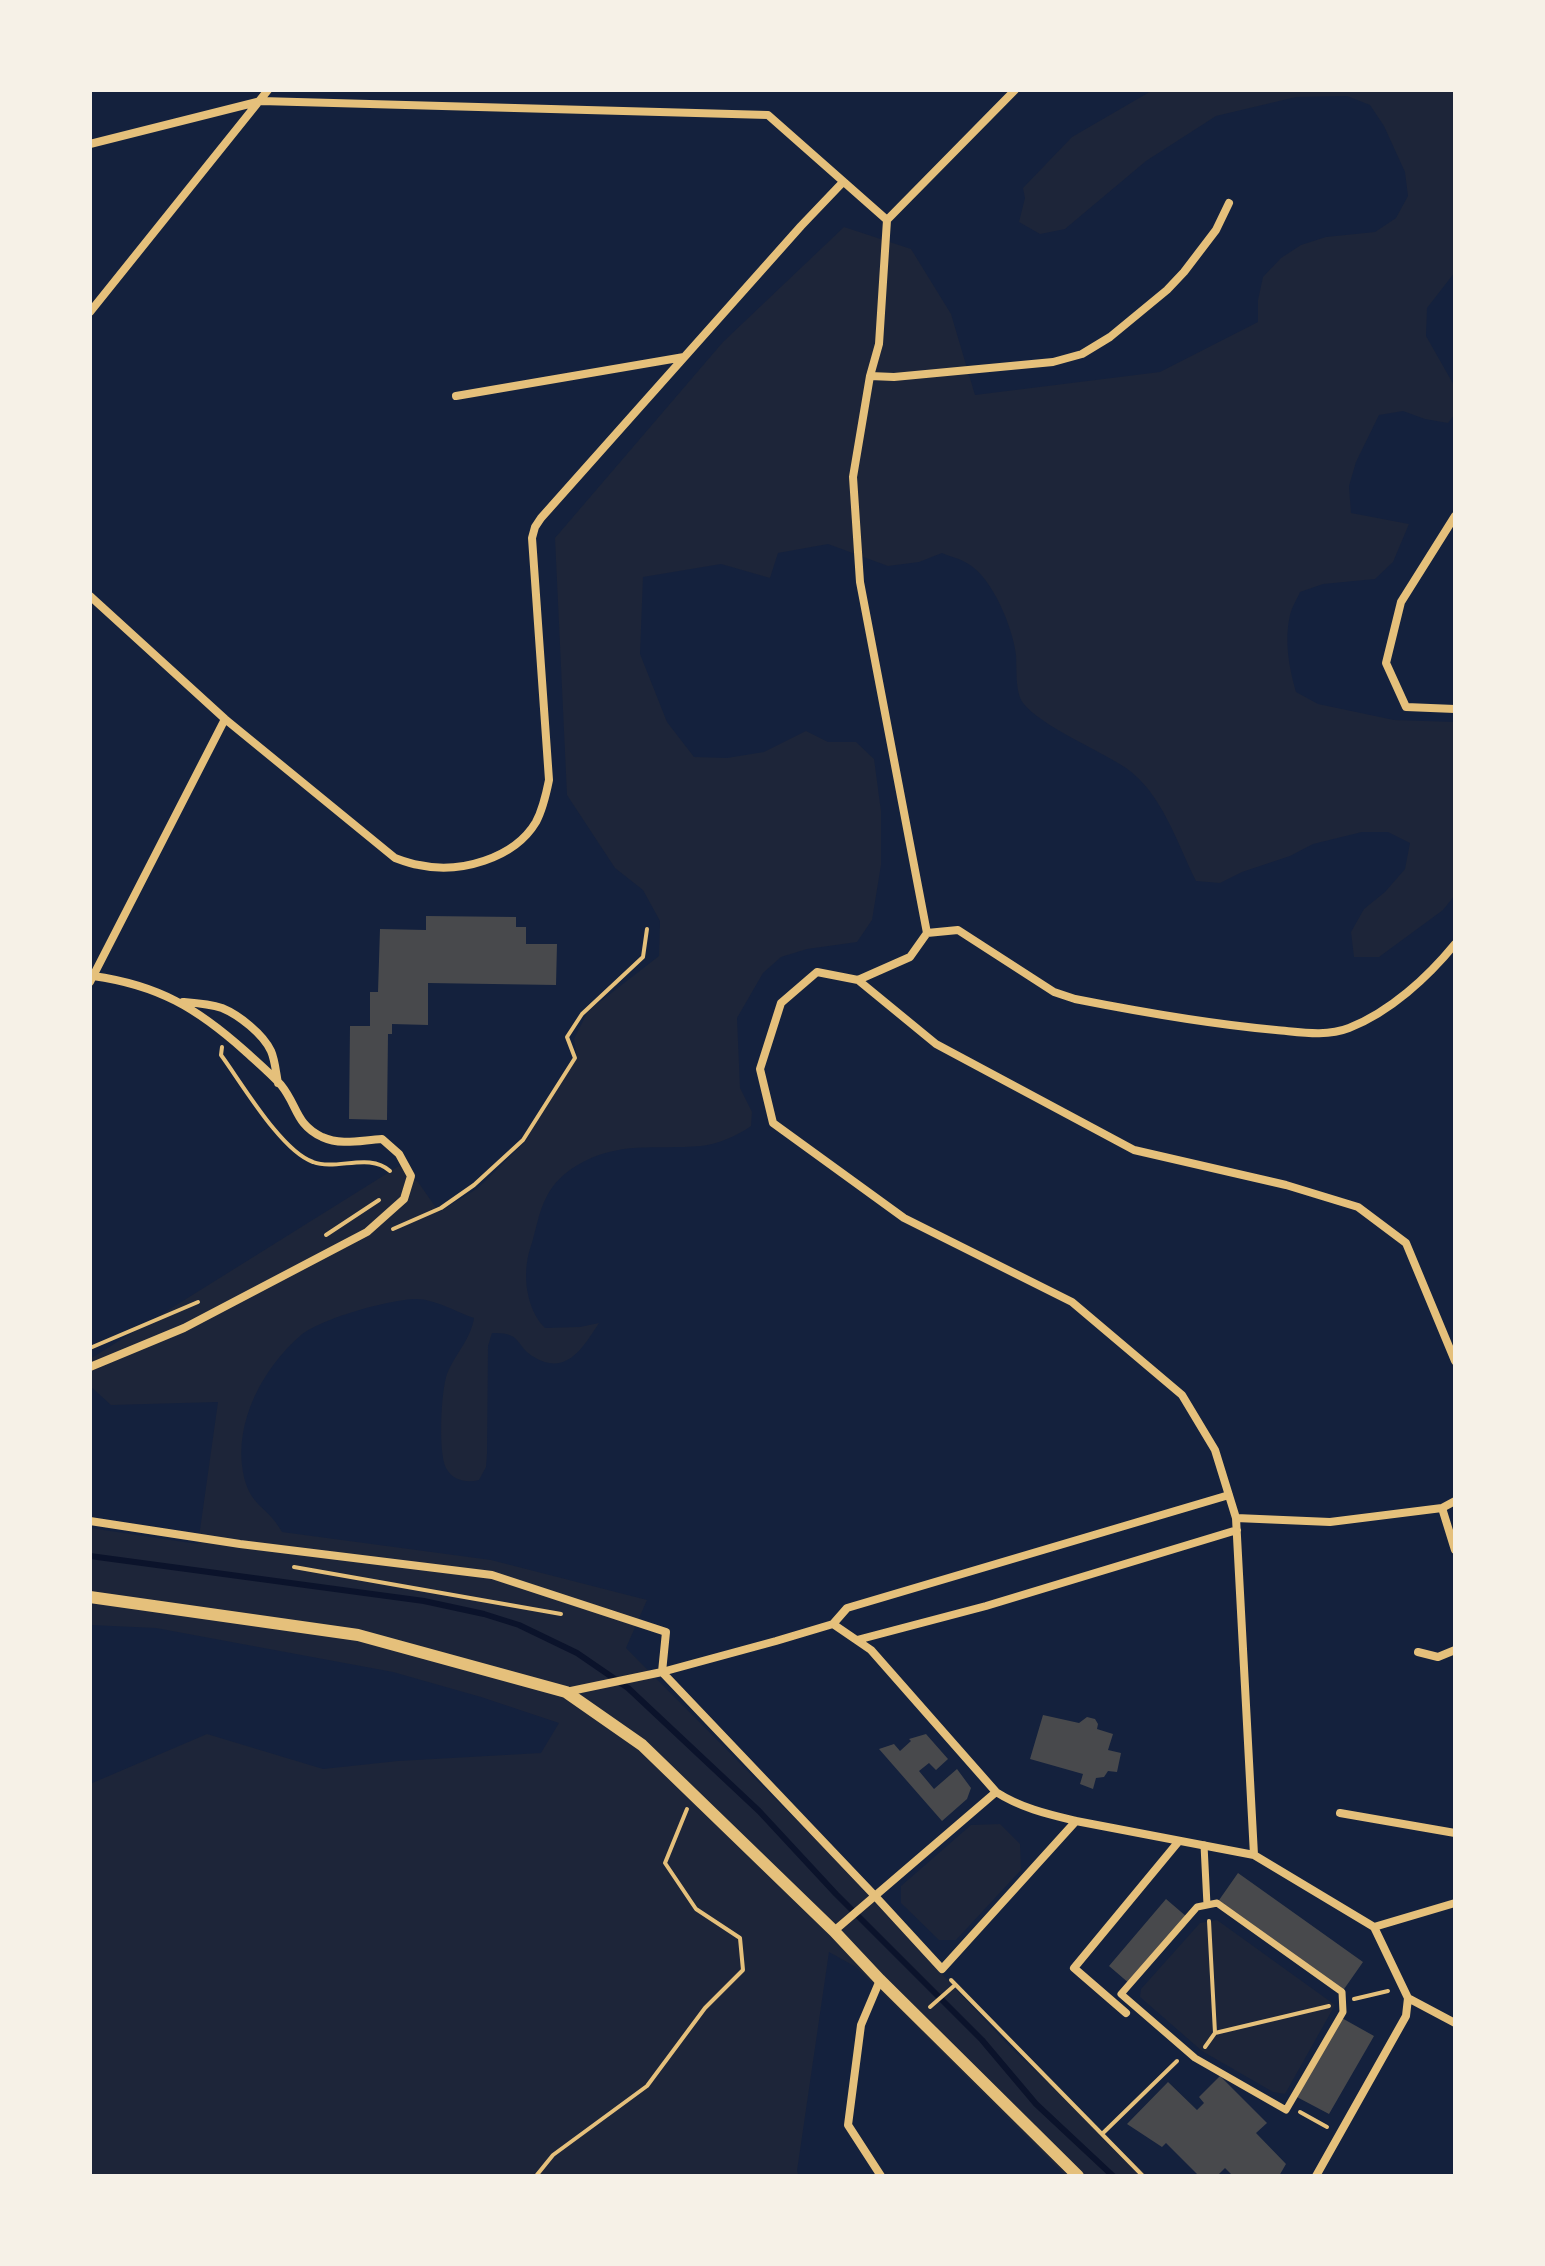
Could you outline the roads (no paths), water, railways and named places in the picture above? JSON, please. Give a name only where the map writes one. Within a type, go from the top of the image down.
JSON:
[{"type":"street","points":[[90,312],[268,90]]},
{"type":"street","points":[[858,980],[910,957],[927,933],[860,582],[853,477],[870,376],[879,344],[887,220],[1015,90]]},
{"type":"street","points":[[90,144],[261,101],[768,115],[887,220]]},
{"type":"street","points":[[90,596],[225,719],[395,858],[421,866],[452,867],[491,858],[516,843],[535,824],[543,807],[549,780],[532,538],[535,527],[843,182]]},
{"type":"street","points":[[870,376],[894,377],[1053,362],[1082,354],[1110,337],[1167,290],[1216,230],[1229,203]]},
{"type":"street","points":[[456,396],[685,357]]},
{"type":"street","points":[[1455,516],[1401,602],[1386,663],[1406,707],[1455,709]]},
{"type":"street","points":[[90,1367],[184,1328],[367,1232],[404,1199],[411,1176],[399,1154],[382,1139],[348,1144],[323,1137],[303,1125],[278,1083],[225,1034],[190,1007],[156,991],[111,979],[92,979],[225,719]]},
{"type":"street","points":[[927,933],[958,930],[1054,992],[1075,999],[1231,1026],[1322,1034],[1348,1029],[1403,995],[1435,968],[1455,944]]},
{"type":"street","points":[[1254,1855],[1236,1518],[1215,1450],[1182,1395],[1072,1302],[904,1218],[773,1123],[760,1069],[781,1003],[817,972],[858,980],[936,1044],[1134,1150],[1286,1185],[1358,1207],[1406,1243],[1455,1361]]},
{"type":"street","points":[[179,1002],[224,1009],[244,1022],[272,1052],[278,1083]]},
{"type":"street","points":[[566,1692],[662,1672],[833,1624],[847,1608],[1229,1495]]},
{"type":"street","points":[[1236,1518],[1330,1522],[1442,1508],[1455,1501]]},
{"type":"street","points":[[1442,1508],[1455,1550]]},
{"type":"street","points":[[90,1521],[240,1544],[492,1575],[666,1632],[662,1672],[942,1969],[1076,1821]]},
{"type":"street","points":[[857,1640],[986,1606],[1237,1530]]},
{"type":"street","points":[[90,1597],[358,1635],[566,1692],[642,1745],[834,1931],[1078,2176]]},
{"type":"street","points":[[833,1624],[871,1650],[996,1792],[1012,1802],[1076,1821],[1254,1855],[1374,1927],[1408,1998],[1406,2016],[1316,2176]]},
{"type":"street","points":[[1418,1652],[1438,1657],[1455,1650]]},
{"type":"street","points":[[834,1931],[996,1792]]},
{"type":"street","points":[[1340,1813],[1455,1833]]},
{"type":"street","points":[[1126,2013],[1074,1968],[1179,1841]]},
{"type":"street","points":[[1204,1845],[1207,1905]]},
{"type":"street","points":[[1217,1903],[1342,1992],[1338,2004],[1343,2012],[1286,2110],[1195,2058],[1121,1994],[1197,1907],[1207,1905],[1217,1903]]},
{"type":"street","points":[[1374,1927],[1455,1903]]},
{"type":"street","points":[[880,1980],[861,2025],[848,2125],[881,2176]]},
{"type":"street","points":[[1408,1998],[1455,2023]]},
{"type":"waterway","points":[[90,1556],[424,1601],[519,1625],[577,1653],[628,1688],[759,1811],[836,1894],[982,2040],[1036,2104],[1113,2176]]}]
